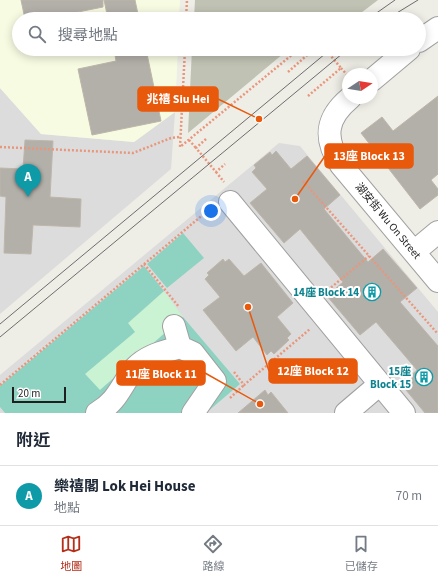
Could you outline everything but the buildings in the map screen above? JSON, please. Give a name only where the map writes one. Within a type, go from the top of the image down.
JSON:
[{"type":"street","points":[[426,36],[438,28]]},
{"type":"street","points":[[378,75],[401,56]]},
{"type":"street","name":"湖安街 Wu On Street","points":[[344,104],[335,112],[331,121],[329,138],[333,152],[341,165],[438,281]]},
{"type":"street","points":[[222,197],[313,302],[404,413]]},
{"type":"street","points":[[414,252],[438,232]]},
{"type":"street","points":[[178,319],[180,347]]},
{"type":"street","points":[[97,413],[117,397],[136,368],[149,357],[180,347],[193,353],[214,381],[193,413]]},
{"type":"street","points":[[346,413],[380,384]]},
{"type":"path","points":[[186,12],[187,0]]},
{"type":"path","points":[[185,56],[180,147],[291,56]]},
{"type":"path","points":[[288,72],[306,56]]},
{"type":"path","points":[[308,96],[341,68],[331,56]]},
{"type":"path","points":[[0,147],[133,153],[171,138],[180,137]]},
{"type":"path","points":[[196,148],[206,139]]},
{"type":"path","points":[[0,385],[222,197],[216,172],[189,140]]},
{"type":"path","points":[[216,172],[225,164]]},
{"type":"path","points":[[303,181],[438,334]]},
{"type":"path","points":[[313,302],[369,256]]},
{"type":"path","points":[[144,264],[178,319]]},
{"type":"path","points":[[230,368],[244,385],[316,324]]},
{"type":"shaded area","points":[[0,0],[180,0],[179,12],[12,12],[12,56],[178,56],[175,112],[134,142],[41,134],[0,88]]},
{"type":"shaded area","points":[[195,0],[378,0],[362,12],[194,12]]},
{"type":"shaded area","points":[[192,56],[281,56],[188,133]]},
{"type":"shaded area","points":[[0,88],[41,134],[134,142],[175,112],[171,169],[0,314]]},
{"type":"shaded area","points":[[279,143],[300,146],[438,312],[438,413],[0,413],[0,375]]},
{"type":"green space","points":[[183,233],[204,258],[167,288],[147,264]]},
{"type":"green space","points":[[144,266],[164,291],[128,323],[135,332],[85,374],[100,390],[183,317],[240,384],[206,413],[5,413],[0,407],[0,386]]},
{"type":"green space","points":[[164,291],[183,317],[99,391],[85,373],[134,332],[128,323]]},
{"type":"tram line","points":[[378,12],[395,0]]},
{"type":"tram line","points":[[398,12],[418,0]]},
{"type":"tram line","points":[[0,324],[323,56]]},
{"type":"tram line","points":[[0,337],[340,56]]},
{"type":"place","name":"兆禧 Siu Hei","points":[[259,119]]},
{"type":"place","name":"樂禧閣 Lok Hei House","points":[[28,197]]},
{"type":"place","name":"13座 Block 13","points":[[295,199]]},
{"type":"place","name":"14座 Block 14","points":[[372,292]]},
{"type":"place","name":"12座 Block 12","points":[[248,307]]},
{"type":"place","name":"15座 Block 15","points":[[424,377]]},
{"type":"place","name":"11座 Block 11","points":[[260,404]]}]
